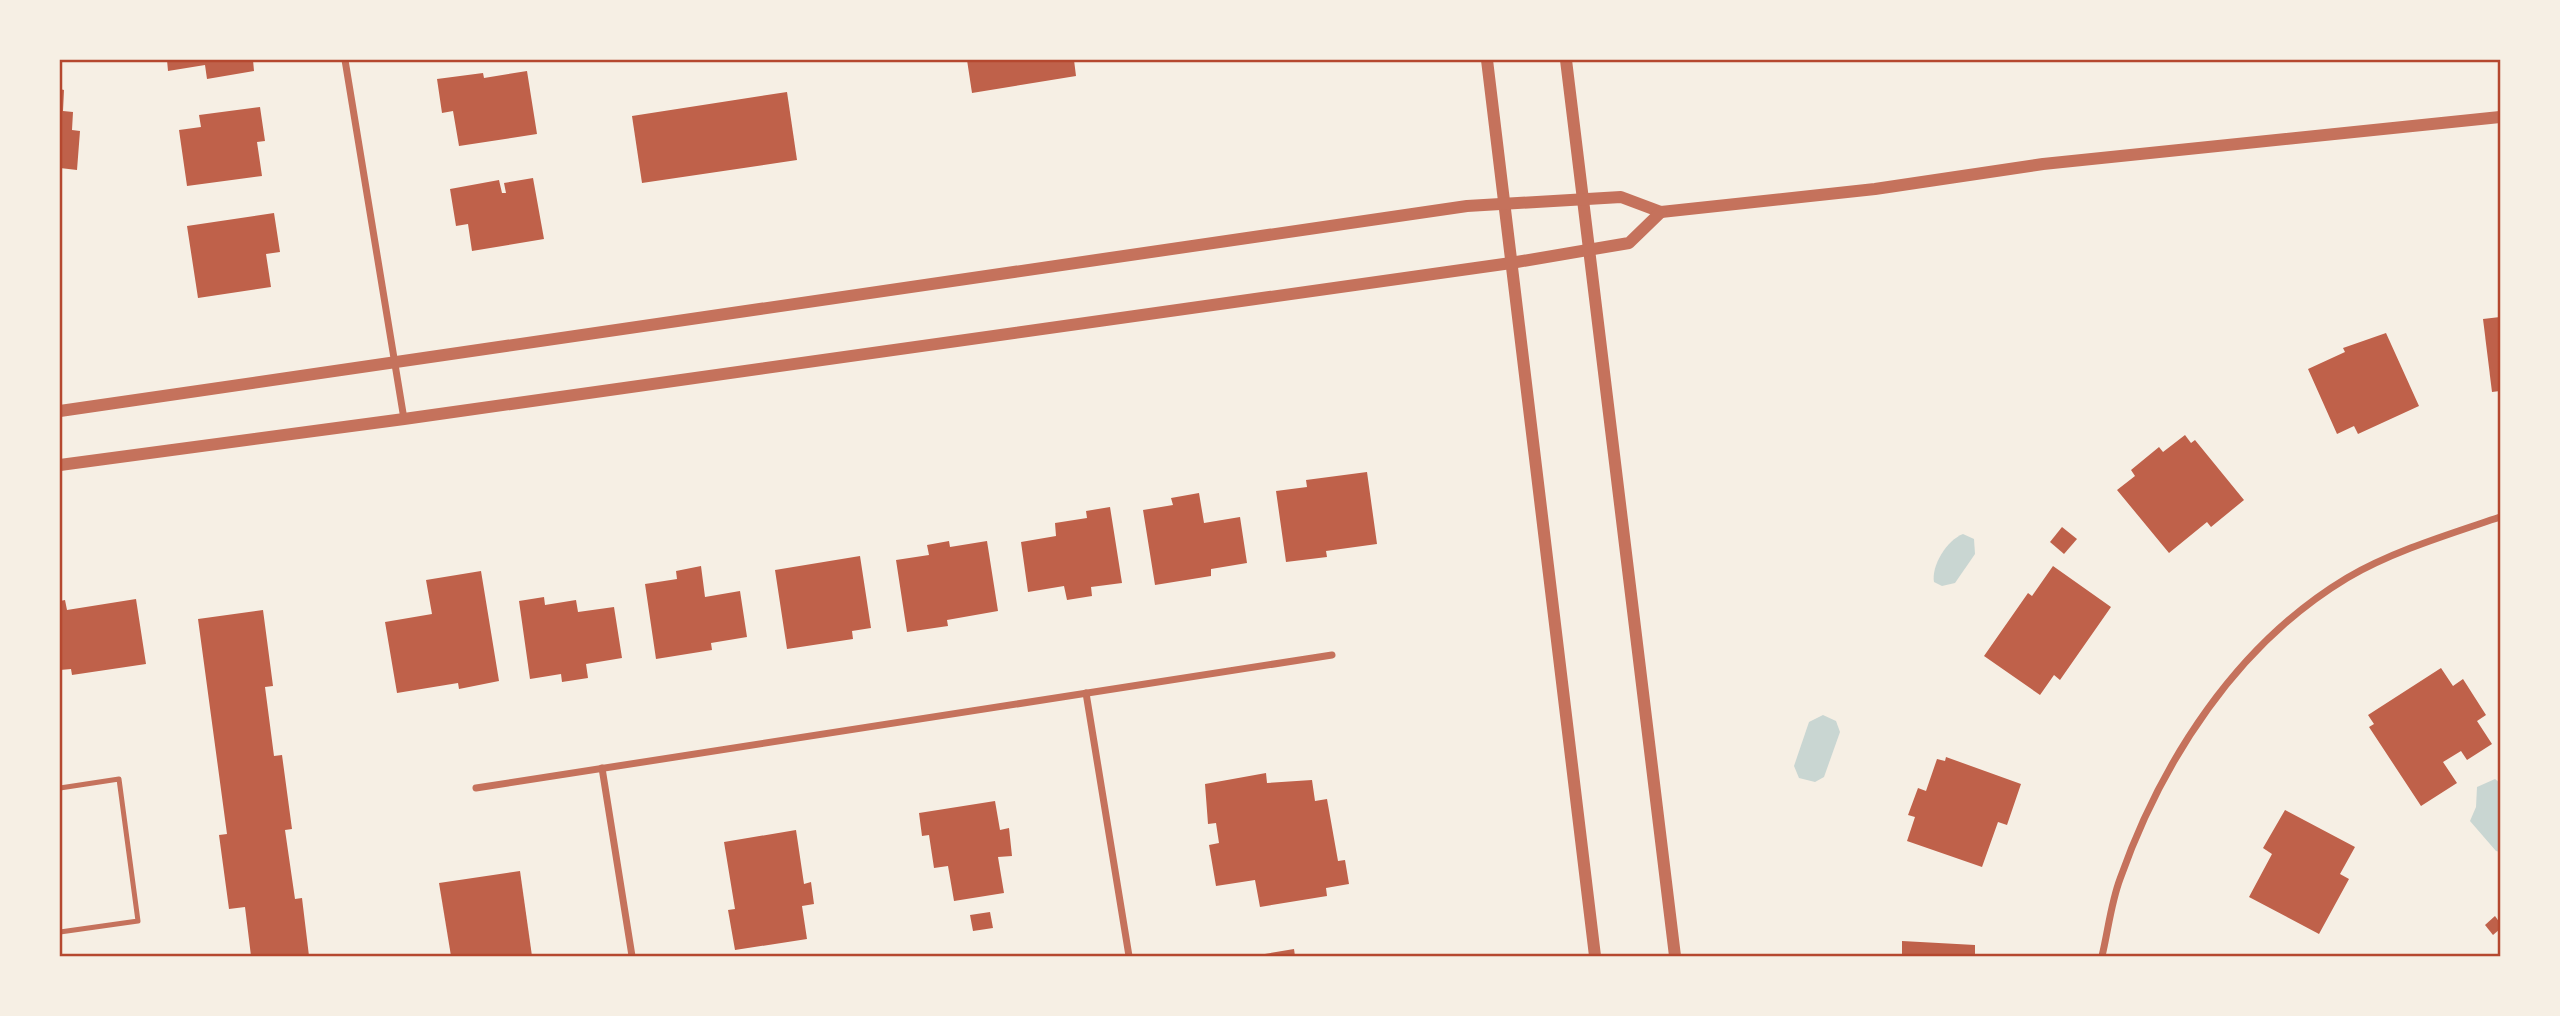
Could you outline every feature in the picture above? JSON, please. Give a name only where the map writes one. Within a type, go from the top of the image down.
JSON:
[{"type":"street","points":[[345,60],[404,419]]},
{"type":"street","points":[[1487,60],[1595,957]]},
{"type":"street","points":[[1566,60],[1675,957]]},
{"type":"street","points":[[60,411],[1504,202],[1621,197],[1661,212],[1875,189],[2043,164],[2501,117]]},
{"type":"street","points":[[60,464],[404,419],[1589,251],[1629,243],[1661,212]]},
{"type":"street","points":[[2102,957],[2119,881],[2147,810],[2183,744],[2228,681],[2281,628],[2348,578],[2435,539],[2501,517]]},
{"type":"street","points":[[475,788],[1332,654]]},
{"type":"street","points":[[1086,693],[1129,957]]},
{"type":"street","points":[[602,768],[632,957]]},
{"type":"lane","points":[[60,788],[119,779],[138,921],[60,933]]},
{"type":"shaded area","points":[[1963,534],[1974,539],[1975,554],[1955,583],[1942,586],[1934,582],[1935,569],[1941,554],[1951,542]]},
{"type":"shaded area","points":[[1823,715],[1836,721],[1840,732],[1824,777],[1815,782],[1799,778],[1794,766],[1809,722]]},
{"type":"shaded area","points":[[2495,779],[2500,783],[2500,852],[2496,851],[2470,821],[2476,807],[2477,787]]},
{"type":"building","points":[[167,60],[253,60],[254,71],[207,79],[205,65],[168,71]]},
{"type":"building","points":[[967,60],[1074,60],[1076,76],[972,93]]},
{"type":"building","points":[[527,71],[537,134],[459,146],[453,111],[442,113],[437,79],[483,73],[484,78]]},
{"type":"building","points":[[60,89],[64,90],[63,111],[73,112],[72,130],[80,131],[77,170],[60,168]]},
{"type":"building","points":[[787,92],[797,160],[642,183],[632,116]]},
{"type":"building","points":[[260,107],[265,141],[257,142],[262,176],[187,186],[179,130],[201,127],[199,115]]},
{"type":"building","points":[[533,178],[544,239],[472,251],[468,224],[456,226],[450,189],[499,180],[502,193],[506,193],[504,183]]},
{"type":"building","points":[[274,213],[280,252],[266,254],[271,287],[198,298],[187,226]]},
{"type":"building","points":[[2500,317],[2500,391],[2492,392],[2483,319]]},
{"type":"building","points":[[2386,333],[2419,406],[2358,434],[2354,426],[2337,434],[2308,369],[2345,352],[2343,348]]},
{"type":"building","points":[[2185,435],[2191,443],[2195,440],[2244,500],[2211,527],[2207,522],[2169,553],[2117,490],[2135,476],[2131,470],[2159,447],[2163,452]]},
{"type":"building","points":[[1367,472],[1377,544],[1326,551],[1327,557],[1286,562],[1276,491],[1307,487],[1306,480]]},
{"type":"building","points":[[1199,493],[1204,523],[1240,517],[1247,563],[1211,569],[1211,576],[1155,585],[1143,510],[1173,505],[1171,498]]},
{"type":"building","points":[[1110,507],[1122,583],[1091,587],[1092,596],[1067,600],[1064,586],[1028,592],[1021,542],[1056,536],[1055,523],[1087,518],[1086,511]]},
{"type":"building","points":[[2062,527],[2077,539],[2064,554],[2050,542]]},
{"type":"building","points":[[949,541],[950,547],[987,541],[998,611],[947,620],[948,626],[907,632],[896,560],[929,555],[927,545]]},
{"type":"building","points":[[860,556],[871,628],[852,631],[853,639],[787,649],[775,570]]},
{"type":"building","points":[[701,566],[705,597],[740,591],[747,637],[711,643],[712,650],[656,659],[645,584],[677,579],[676,571]]},
{"type":"building","points":[[2053,566],[2111,607],[2060,680],[2054,675],[2040,695],[1984,656],[2028,593],[2032,596]]},
{"type":"building","points":[[481,571],[499,681],[459,689],[458,683],[397,693],[385,622],[432,614],[426,580]]},
{"type":"building","points":[[544,597],[545,605],[576,600],[578,612],[614,607],[622,658],[586,664],[588,678],[562,682],[561,674],[530,679],[519,601]]},
{"type":"building","points":[[136,599],[146,664],[72,675],[71,669],[60,670],[60,601],[65,600],[67,610]]},
{"type":"building","points":[[263,610],[273,686],[265,687],[274,756],[282,755],[292,829],[285,830],[295,899],[302,898],[309,956],[251,956],[245,907],[229,909],[219,835],[227,834],[198,619]]},
{"type":"building","points":[[2441,668],[2453,686],[2463,679],[2486,715],[2477,721],[2492,744],[2467,760],[2461,751],[2443,762],[2457,783],[2421,806],[2369,727],[2374,724],[2368,715]]},
{"type":"building","points":[[1946,757],[2021,784],[2007,825],[1998,822],[1982,867],[1907,841],[1915,817],[1908,815],[1918,788],[1926,791],[1937,759],[1945,761]]},
{"type":"building","points":[[1266,773],[1267,783],[1312,780],[1315,801],[1327,799],[1338,861],[1345,860],[1349,884],[1326,888],[1327,896],[1260,907],[1255,880],[1216,886],[1209,845],[1219,843],[1216,823],[1208,824],[1205,784]]},
{"type":"building","points":[[995,801],[1000,830],[1009,828],[1012,856],[998,857],[1004,893],[954,901],[948,866],[934,868],[929,835],[922,836],[919,813]]},
{"type":"building","points":[[2285,810],[2355,847],[2340,874],[2349,879],[2319,934],[2249,897],[2272,854],[2263,848]]},
{"type":"building","points":[[796,830],[804,884],[811,882],[814,904],[802,906],[807,939],[735,950],[728,910],[735,909],[724,842]]},
{"type":"building","points":[[520,871],[532,956],[451,956],[439,883]]},
{"type":"building","points":[[990,912],[993,928],[973,931],[970,915]]},
{"type":"building","points":[[2495,916],[2500,923],[2500,929],[2493,935],[2485,925]]},
{"type":"building","points":[[1902,941],[1975,945],[1975,956],[1902,956]]},
{"type":"building","points":[[1294,949],[1295,956],[1259,956],[1259,955]]}]
